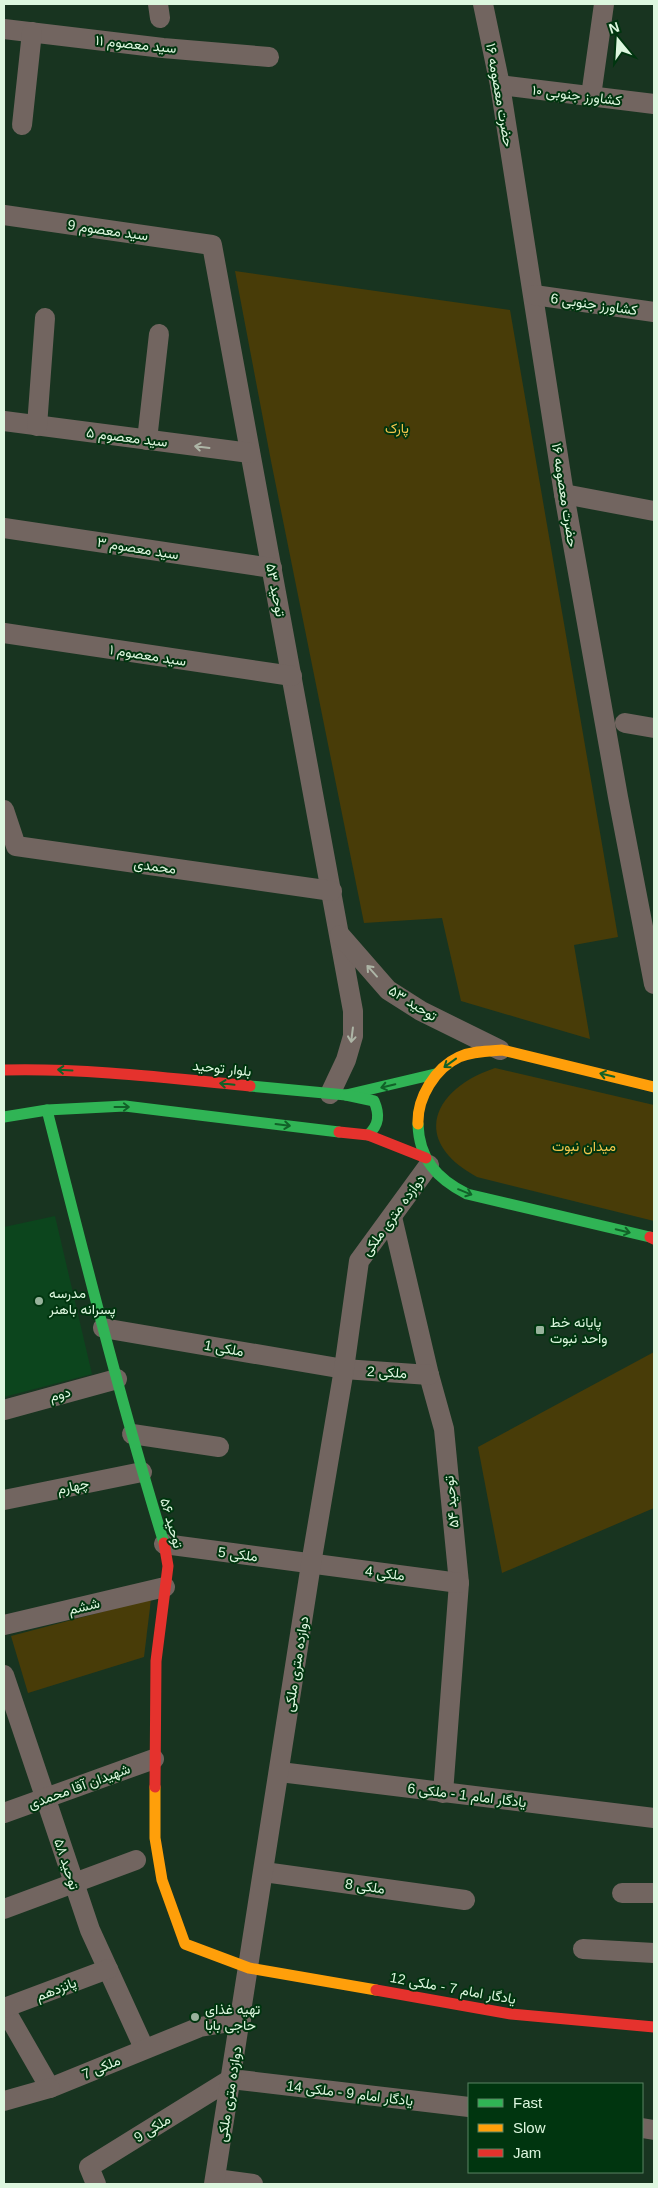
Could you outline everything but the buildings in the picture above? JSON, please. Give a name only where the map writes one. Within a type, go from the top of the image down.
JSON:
[{"type":"main road","points":[[653,1238],[467,1194],[445,1182],[427,1161],[419,1143],[416,1119],[422,1095],[435,1074],[454,1059],[477,1051],[502,1050],[654,1087]]},
{"type":"main road","name":"بلوار توحید","points":[[4,1070],[44,1069],[131,1074],[338,1095],[435,1074]]},
{"type":"main road","points":[[338,1095],[374,1102],[380,1119],[376,1128],[368,1135]]},
{"type":"main road","points":[[4,1117],[47,1110],[125,1106],[368,1135],[427,1161]]},
{"type":"main road","name":"توحید ۵۶","points":[[47,1110],[103,1328],[142,1472],[164,1544],[168,1566],[156,1661],[154,1759],[155,1838],[162,1880],[185,1944],[249,1968]]},
{"type":"main road","name":"یادگار امام 7 - ملکی 12","points":[[249,1968],[512,2014],[654,2027]]},
{"type":"street","name":"حضرت معصومه ۱۶","points":[[483,4],[500,85],[564,494],[649,941],[654,984]]},
{"type":"street","points":[[592,96],[604,4]]},
{"type":"street","name":"سید معصوم ۱۱","points":[[4,29],[163,48],[269,57]]},
{"type":"street","points":[[22,125],[32,32]]},
{"type":"street","name":"کشاورز جنوبی ۱۰","points":[[500,85],[654,104]]},
{"type":"street","name":"سید معصوم 9","points":[[4,215],[212,245]]},
{"type":"street","name":"توحید ۵۳","points":[[212,245],[353,1011],[353,1036],[338,1095]]},
{"type":"street","name":"کشاورز جنوبی 6","points":[[534,295],[654,312]]},
{"type":"street","points":[[37,426],[45,318]]},
{"type":"street","points":[[147,440],[159,334]]},
{"type":"street","name":"سید معصوم ۵","points":[[4,421],[250,453]]},
{"type":"street","points":[[564,494],[654,511]]},
{"type":"street","name":"سید معصوم ۳","points":[[4,528],[272,568]]},
{"type":"street","name":"سید معصوم ۱","points":[[4,633],[292,676]]},
{"type":"street","points":[[625,723],[654,728]]},
{"type":"street","name":"محمدی","points":[[4,810],[16,846],[332,891]]},
{"type":"street","name":"توحید ۵۳","points":[[340,935],[388,990],[421,1011],[502,1050]]},
{"type":"street","name":"دوازده متری ملکی","points":[[215,2181],[311,1564],[344,1370],[359,1261],[392,1217],[427,1161]]},
{"type":"street","name":"توحید ۵۴","points":[[392,1217],[444,1429],[459,1583],[443,1793]]},
{"type":"street","name":"ملکی 1","points":[[103,1328],[344,1370]]},
{"type":"street","name":"ملکی 2","points":[[344,1370],[429,1374]]},
{"type":"street","name":"دوم","points":[[4,1410],[117,1379]]},
{"type":"street","points":[[132,1434],[219,1447]]},
{"type":"street","name":"چهارم","points":[[4,1500],[142,1472]]},
{"type":"street","name":"ملکی 5","points":[[164,1544],[311,1564]]},
{"type":"street","name":"ملکی 4","points":[[311,1564],[459,1583]]},
{"type":"street","name":"ششم","points":[[4,1625],[165,1588]]},
{"type":"street","name":"توحید ۵۸","points":[[4,1675],[11,1714],[46,1797],[73,1882],[108,1970],[144,2048]]},
{"type":"street","name":"شهیدان آقا محمدی","points":[[4,1813],[154,1759]]},
{"type":"street","name":"یادگار امام 1 - ملکی 6","points":[[280,1772],[654,1818]]},
{"type":"street","points":[[4,1908],[136,1860]]},
{"type":"street","name":"ملکی 8","points":[[264,1872],[465,1900]]},
{"type":"street","points":[[622,1893],[654,1893]]},
{"type":"street","points":[[583,1949],[654,1953]]},
{"type":"street","name":"پانزدهم","points":[[4,2008],[108,1970]]},
{"type":"street","points":[[4,2008],[50,2088]]},
{"type":"street","name":"ملکی 7","points":[[4,2101],[50,2088],[144,2048],[200,2027],[241,2020]]},
{"type":"street","name":"یادگار امام 9 - ملکی 14","points":[[232,2079],[468,2107]]},
{"type":"street","name":"ملکی 9","points":[[96,2184],[89,2167],[232,2079]]},
{"type":"street","points":[[215,2181],[253,2184]]},
{"type":"shaded area","name":"مدرسه پسرانه باهنر","points":[[55,1216],[92,1374],[4,1397],[4,1227]]},
{"type":"green space","name":"پارک","points":[[235,271],[510,310],[618,937],[574,945],[590,1039],[461,1001],[442,918],[364,923],[271,461]]},
{"type":"green space","name":"میدان نبوت","points":[[495,1068],[654,1105],[654,1221],[477,1177],[456,1163],[443,1148],[437,1132],[437,1117],[444,1102],[456,1089],[473,1077]]},
{"type":"green space","points":[[654,1352],[654,1508],[502,1573],[478,1447]]},
{"type":"green space","points":[[151,1599],[144,1657],[28,1693],[11,1636]]},
{"type":"traffic: fast","points":[[250,1086],[346,1095],[435,1074]]},
{"type":"traffic: fast","points":[[346,1095],[374,1101],[378,1115],[376,1124],[368,1135]]},
{"type":"traffic: fast","points":[[4,1117],[47,1110],[125,1106],[339,1132]]},
{"type":"traffic: fast","points":[[47,1110],[117,1381],[164,1543]]},
{"type":"traffic: fast","points":[[418,1124],[419,1136],[426,1158],[447,1182],[467,1194],[654,1238]]},
{"type":"traffic: slow","points":[[418,1124],[418,1114],[424,1094],[435,1076],[450,1062],[475,1052],[502,1050],[654,1087]]},
{"type":"traffic: slow","points":[[155,1787],[155,1838],[162,1880],[185,1944],[249,1968],[376,1990]]},
{"type":"traffic: jam","points":[[4,1070],[96,1072],[250,1086]]},
{"type":"traffic: jam","points":[[339,1132],[368,1135],[426,1158]]},
{"type":"traffic: jam","points":[[650,1237],[654,1239]]},
{"type":"traffic: jam","points":[[155,1787],[156,1661],[168,1566],[164,1543]]},
{"type":"traffic: jam","points":[[376,1990],[511,2014],[654,2027]]},
{"type":"place","name":"مدرسه پسرانه باهنر","points":[[39,1301]]},
{"type":"place","name":"پایانه خط واحد نبوت","points":[[540,1330]]},
{"type":"place","name":"تهیه غذای حاجی بابا","points":[[195,2017]]}]
